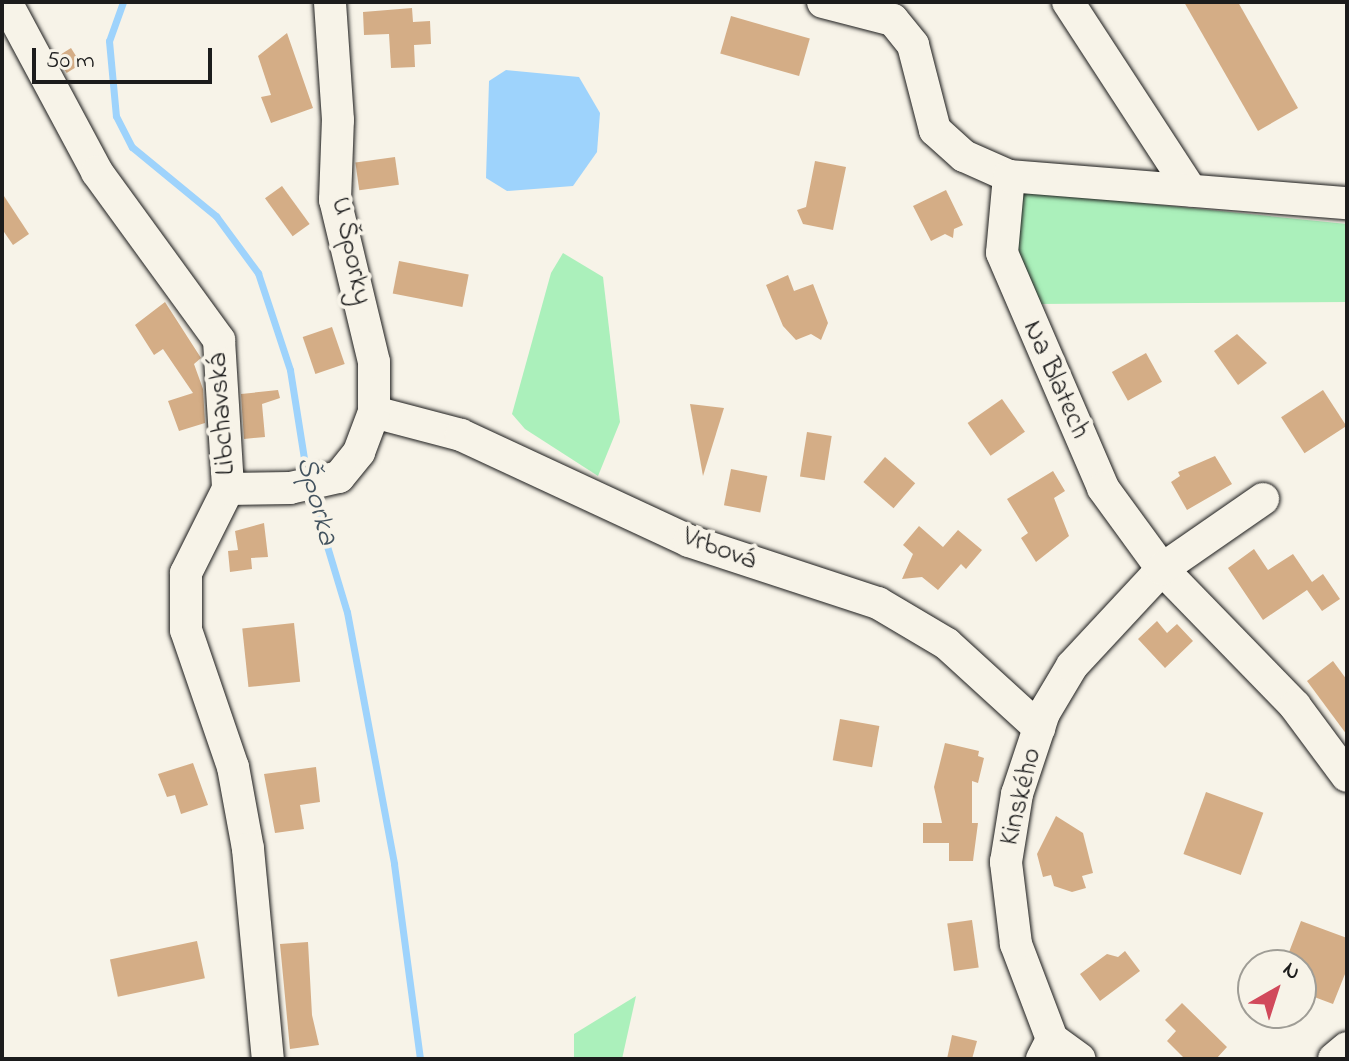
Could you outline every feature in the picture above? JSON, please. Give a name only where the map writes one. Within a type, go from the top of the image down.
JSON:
[{"type":"street","name":"Libchavská","points":[[6,2],[97,172],[219,340],[228,489],[186,573],[186,630],[233,767],[248,849],[268,1059]]},
{"type":"street","name":"U Šporky","points":[[228,489],[290,488],[327,483],[359,452],[374,412],[374,362],[335,200],[338,120],[330,2]]},
{"type":"street","points":[[823,2],[893,20],[913,45],[935,130],[964,156],[1006,186],[1191,191],[1347,203]]},
{"type":"street","points":[[1068,2],[1191,191]]},
{"type":"street","name":"Na Blatech","points":[[1006,186],[1002,253],[1025,314],[1103,488],[1162,569],[1295,706],[1347,776]]},
{"type":"street","name":"Vrbová","points":[[374,412],[461,435],[689,541],[878,603],[947,644],[1039,728]]},
{"type":"street","name":"Kinského","points":[[1047,1049],[1016,944],[1006,862],[1017,794],[1039,728],[1072,666],[1162,569],[1263,499]]},
{"type":"street","points":[[1334,1059],[1347,1048]]},
{"type":"street","points":[[1047,1049],[1080,1059]]},
{"type":"green space","points":[[1023,191],[1347,224],[1347,302],[1036,304],[1016,242]]},
{"type":"green space","points":[[563,253],[603,277],[620,422],[598,476],[525,429],[512,414],[551,273]]},
{"type":"green space","points":[[636,996],[622,1059],[574,1059],[574,1034]]},
{"type":"water","points":[[506,70],[579,77],[600,113],[597,152],[573,186],[507,191],[486,178],[489,81]]},
{"type":"building","points":[[1184,2],[1238,2],[1298,108],[1258,131]]},
{"type":"building","points":[[412,8],[413,22],[430,21],[431,44],[414,45],[415,67],[391,68],[389,34],[364,35],[363,12]]},
{"type":"building","points":[[731,16],[810,39],[799,76],[720,53]]},
{"type":"building","points":[[287,33],[313,108],[271,123],[261,97],[271,95],[258,56]]},
{"type":"building","points":[[71,48],[81,64],[67,73],[57,57]]},
{"type":"building","points":[[395,157],[399,185],[359,190],[355,163]]},
{"type":"building","points":[[815,161],[846,167],[833,230],[803,224],[797,210],[806,207]]},
{"type":"building","points":[[282,186],[310,224],[293,236],[265,198]]},
{"type":"building","points":[[946,190],[963,225],[954,229],[953,238],[945,234],[931,241],[913,206]]},
{"type":"building","points":[[2,193],[29,234],[13,245],[2,229]]},
{"type":"building","points":[[399,261],[469,275],[462,307],[393,293]]},
{"type":"building","points":[[788,275],[794,291],[813,284],[828,323],[821,340],[811,334],[796,340],[783,326],[766,285]]},
{"type":"building","points":[[165,302],[201,358],[194,364],[203,389],[205,423],[179,431],[168,401],[193,393],[163,349],[154,355],[135,325]]},
{"type":"building","points":[[332,327],[345,364],[315,374],[303,337]]},
{"type":"building","points":[[1237,334],[1267,363],[1238,385],[1214,351]]},
{"type":"building","points":[[1146,353],[1162,382],[1128,401],[1112,372]]},
{"type":"building","points":[[278,390],[280,398],[262,404],[265,437],[244,439],[241,394]]},
{"type":"building","points":[[1323,390],[1346,426],[1304,453],[1281,417]]},
{"type":"building","points":[[1002,399],[1025,432],[991,456],[968,423]]},
{"type":"building","points":[[690,404],[724,408],[703,476]]},
{"type":"building","points":[[807,432],[832,436],[825,480],[800,476]]},
{"type":"building","points":[[1215,456],[1232,484],[1187,510],[1171,482],[1180,476],[1178,472]]},
{"type":"building","points":[[885,457],[915,483],[894,508],[863,482]]},
{"type":"building","points":[[731,469],[767,476],[760,512],[724,505]]},
{"type":"building","points":[[1053,471],[1065,491],[1054,498],[1069,536],[1036,562],[1021,538],[1028,533],[1007,499]]},
{"type":"building","points":[[264,523],[268,557],[251,558],[252,569],[230,572],[228,551],[238,550],[235,531]]},
{"type":"building","points":[[919,526],[943,547],[958,530],[982,550],[966,569],[961,564],[938,590],[922,577],[902,579],[913,554],[903,545]]},
{"type":"building","points":[[1254,549],[1268,570],[1293,554],[1312,582],[1323,574],[1340,599],[1322,611],[1307,590],[1263,620],[1228,568]]},
{"type":"building","points":[[1157,621],[1167,633],[1177,624],[1193,641],[1165,668],[1138,639]]},
{"type":"building","points":[[294,623],[300,682],[248,687],[242,628]]},
{"type":"building","points":[[1333,661],[1347,680],[1347,735],[1307,681]]},
{"type":"building","points":[[840,719],[879,726],[872,767],[833,760]]},
{"type":"building","points":[[945,743],[979,751],[978,756],[984,758],[978,783],[972,781],[972,823],[978,823],[973,861],[949,861],[949,843],[923,843],[923,823],[942,823],[934,787]]},
{"type":"building","points":[[193,763],[208,805],[181,814],[175,795],[167,797],[158,774]]},
{"type":"building","points":[[316,767],[320,802],[300,805],[304,829],[275,833],[264,774]]},
{"type":"building","points":[[1206,792],[1263,813],[1241,875],[1183,854]]},
{"type":"building","points":[[1056,816],[1083,833],[1093,873],[1082,876],[1086,888],[1072,892],[1054,886],[1051,875],[1043,877],[1037,854]]},
{"type":"building","points":[[972,920],[979,968],[954,971],[947,923]]},
{"type":"building","points":[[1301,921],[1347,938],[1347,969],[1333,1004],[1317,998],[1317,949],[1290,949]]},
{"type":"building","points":[[197,941],[205,978],[118,997],[110,960]]},
{"type":"building","points":[[308,942],[312,1015],[319,1045],[290,1049],[280,944]]},
{"type":"building","points":[[1125,951],[1140,971],[1100,1001],[1080,974],[1107,954],[1118,957]]},
{"type":"building","points":[[1182,1003],[1227,1047],[1216,1059],[1185,1059],[1167,1041],[1176,1031],[1165,1020]]},
{"type":"building","points":[[952,1035],[977,1041],[972,1059],[947,1059]]},
{"type":"waterway","name":"Šporka","points":[[123,2],[109,41],[116,116],[132,147],[216,216],[258,273],[290,370],[307,477]]},
{"type":"waterway","name":"Šporka","points":[[311,493],[347,612],[394,864],[420,1059]]}]
